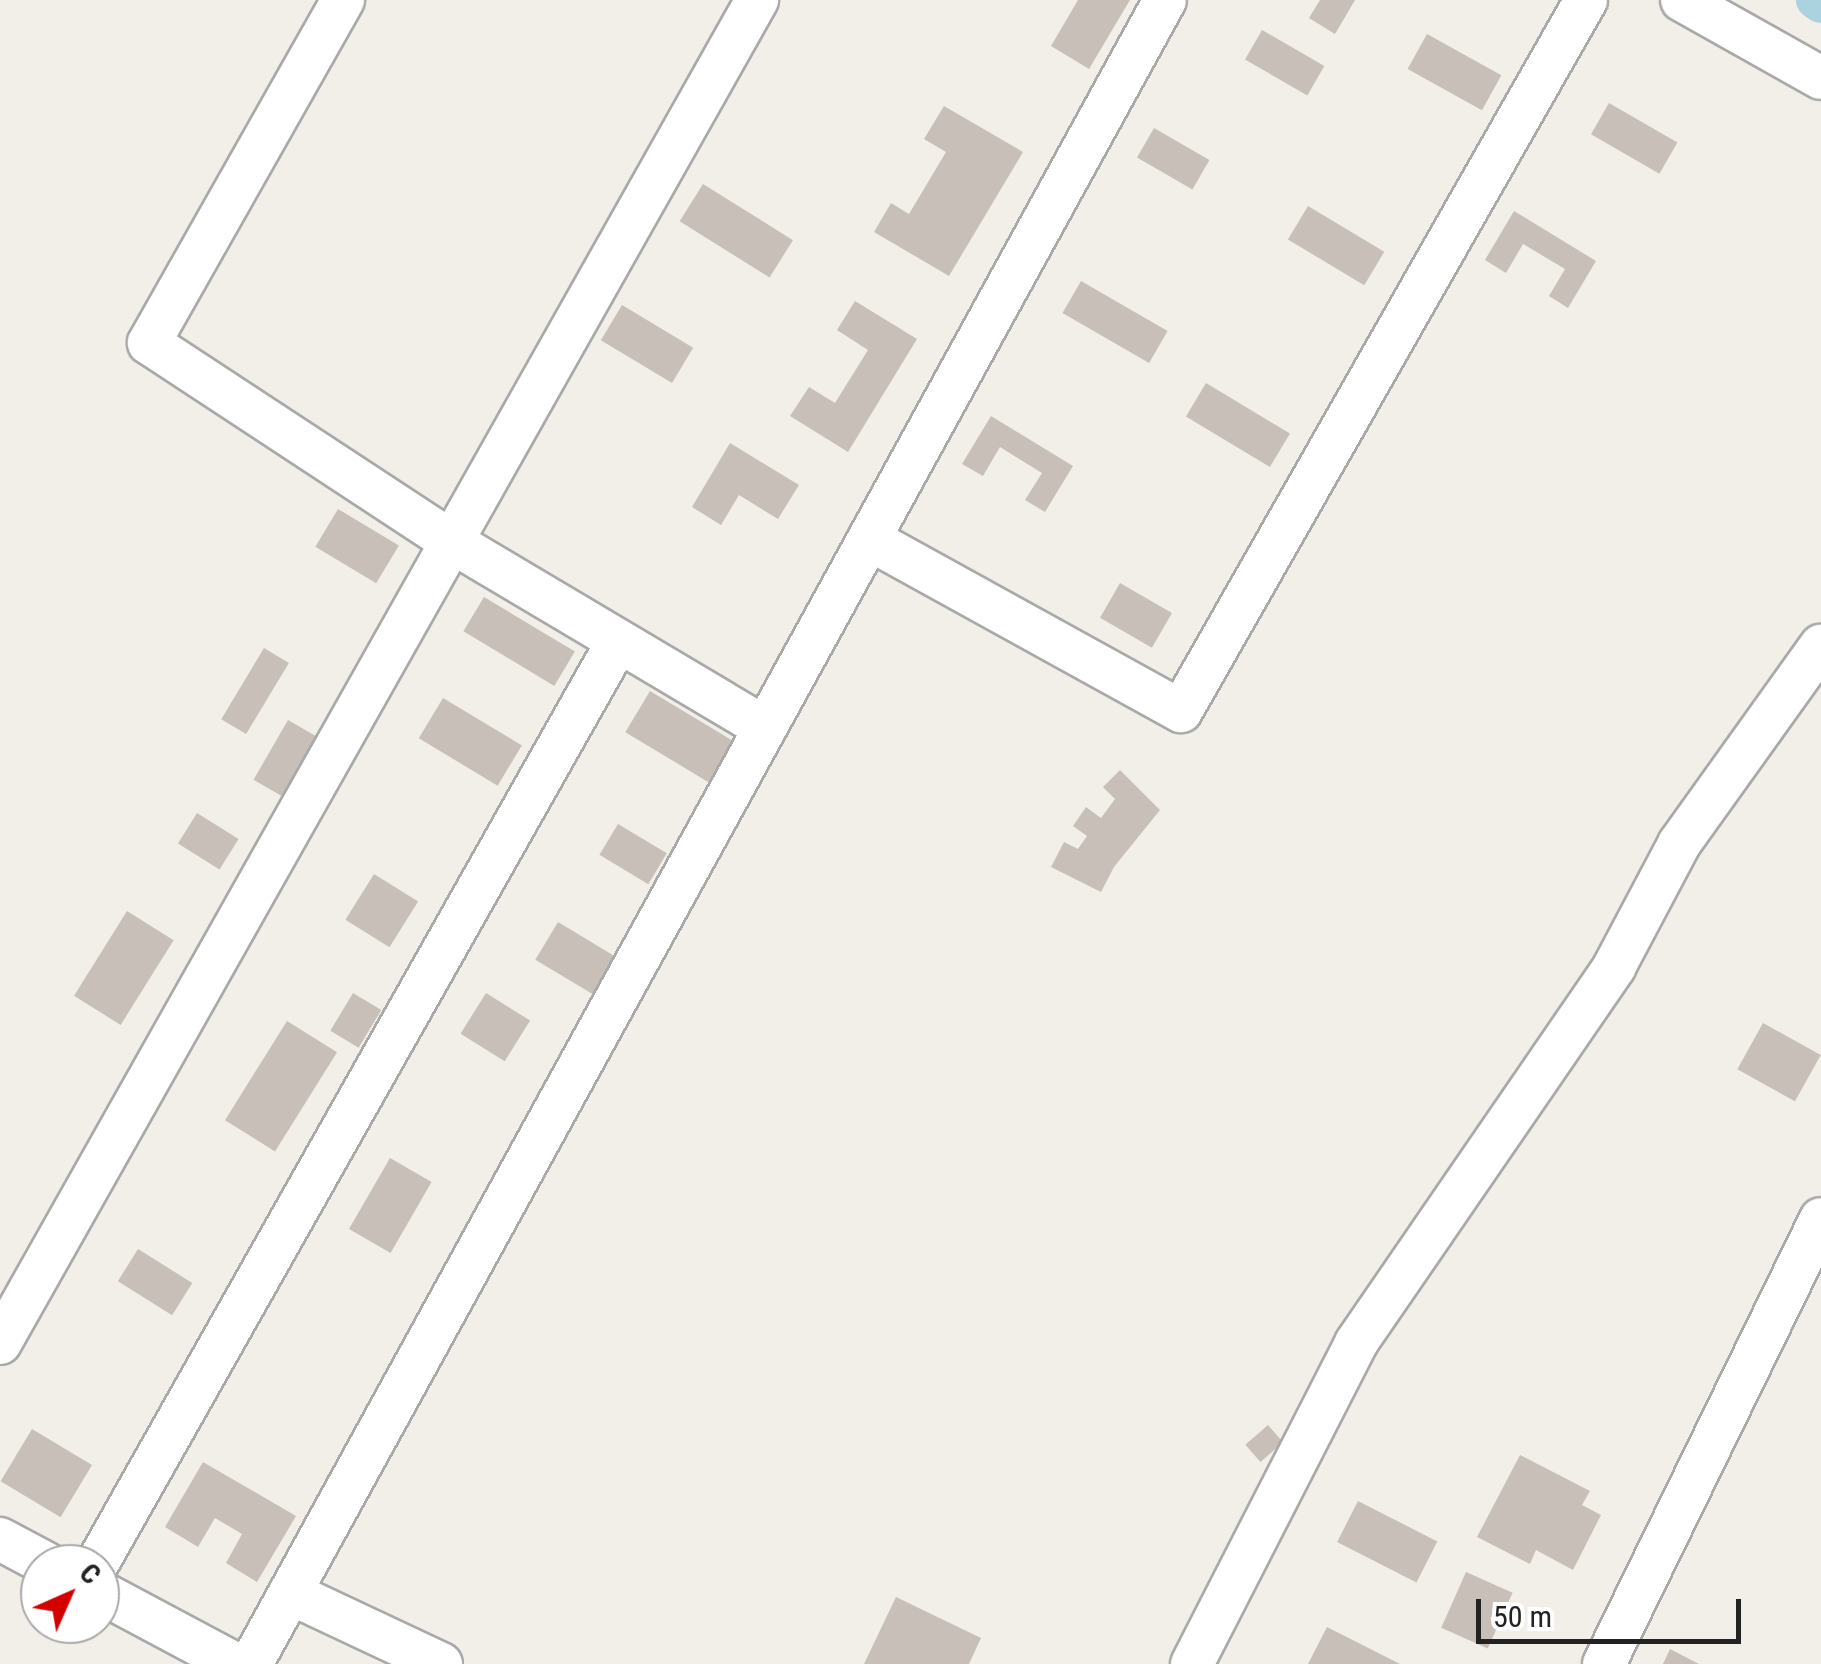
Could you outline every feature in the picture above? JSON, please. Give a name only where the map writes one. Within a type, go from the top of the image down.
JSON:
[{"type":"street","points":[[343,0],[149,344],[452,542],[765,728]]},
{"type":"street","points":[[0,1343],[758,0]]},
{"type":"street","points":[[251,1664],[1165,0]]},
{"type":"street","points":[[869,539],[1181,710],[1586,0]]},
{"type":"street","points":[[1682,0],[1821,78]]},
{"type":"street","points":[[108,1544],[618,643]]},
{"type":"street","points":[[1192,1664],[1356,1343],[1614,967],[1679,844],[1821,646]]},
{"type":"street","points":[[1604,1664],[1821,1219]]},
{"type":"street","points":[[290,1593],[441,1664]]},
{"type":"street","points":[[120,1603],[235,1664]]},
{"type":"building","points":[[1078,0],[1130,0],[1089,69],[1051,46]]},
{"type":"building","points":[[1320,0],[1355,0],[1335,34],[1309,18]]},
{"type":"building","points":[[1262,30],[1324,66],[1307,95],[1245,59]]},
{"type":"building","points":[[1427,34],[1501,75],[1482,110],[1408,69]]},
{"type":"building","points":[[1609,103],[1677,142],[1659,174],[1591,134]]},
{"type":"building","points":[[944,106],[1023,152],[949,276],[874,232],[891,203],[909,214],[946,152],[924,139]]},
{"type":"building","points":[[1154,128],[1209,160],[1192,189],[1137,157]]},
{"type":"building","points":[[703,184],[793,240],[770,277],[680,221]]},
{"type":"building","points":[[1308,206],[1384,252],[1364,285],[1288,239]]},
{"type":"building","points":[[1514,211],[1596,261],[1568,308],[1549,296],[1565,269],[1523,244],[1506,273],[1485,260]]},
{"type":"building","points":[[1081,281],[1168,331],[1149,363],[1062,313]]},
{"type":"building","points":[[855,301],[917,339],[848,452],[790,416],[809,387],[835,403],[868,350],[837,330]]},
{"type":"building","points":[[622,305],[693,348],[672,383],[601,340]]},
{"type":"building","points":[[1206,383],[1290,433],[1270,467],[1186,416]]},
{"type":"building","points":[[991,416],[1073,466],[1045,512],[1025,500],[1042,473],[1000,447],[983,476],[962,464]]},
{"type":"building","points":[[730,443],[799,485],[778,519],[739,495],[721,525],[692,507]]},
{"type":"building","points":[[338,509],[399,546],[376,583],[315,547]]},
{"type":"building","points":[[1120,583],[1172,613],[1152,648],[1100,618]]},
{"type":"building","points":[[484,597],[575,652],[554,686],[463,631]]},
{"type":"building","points":[[264,648],[289,663],[246,734],[221,719]]},
{"type":"building","points":[[650,691],[736,743],[711,784],[625,732]]},
{"type":"building","points":[[443,698],[522,745],[498,786],[419,738]]},
{"type":"building","points":[[288,720],[317,737],[283,797],[254,780]]},
{"type":"building","points":[[1120,770],[1160,810],[1114,867],[1101,892],[1051,867],[1064,842],[1078,849],[1087,836],[1073,826],[1086,807],[1101,818],[1115,799],[1103,787]]},
{"type":"building","points":[[197,813],[239,839],[219,869],[178,844]]},
{"type":"building","points":[[618,824],[667,853],[648,884],[599,855]]},
{"type":"building","points":[[374,874],[418,902],[389,947],[345,920]]},
{"type":"building","points":[[127,911],[174,940],[121,1025],[74,996]]},
{"type":"building","points":[[558,922],[623,961],[600,999],[535,960]]},
{"type":"building","points":[[353,993],[381,1010],[359,1048],[330,1031]]},
{"type":"building","points":[[486,993],[530,1021],[505,1061],[461,1034]]},
{"type":"building","points":[[287,1021],[337,1052],[275,1151],[225,1120]]},
{"type":"building","points":[[1763,1023],[1821,1055],[1795,1101],[1737,1069]]},
{"type":"building","points":[[390,1158],[432,1182],[391,1253],[349,1229]]},
{"type":"building","points":[[138,1249],[192,1283],[172,1315],[118,1281]]},
{"type":"building","points":[[1268,1425],[1283,1442],[1260,1462],[1245,1445]]},
{"type":"building","points":[[32,1429],[92,1465],[61,1517],[1,1481]]},
{"type":"building","points":[[1520,1455],[1590,1491],[1582,1505],[1601,1515],[1573,1570],[1536,1550],[1530,1564],[1477,1537]]},
{"type":"building","points":[[203,1462],[296,1516],[257,1582],[226,1563],[242,1534],[215,1518],[198,1547],[165,1527]]},
{"type":"building","points":[[1358,1501],[1437,1541],[1416,1582],[1337,1542]]},
{"type":"building","points":[[1466,1572],[1513,1593],[1488,1648],[1441,1628]]},
{"type":"building","points":[[896,1597],[981,1638],[969,1664],[864,1664]]},
{"type":"building","points":[[1327,1627],[1400,1664],[1308,1664]]},
{"type":"building","points":[[1670,1649],[1699,1664],[1663,1664]]},
{"type":"waterway","points":[[1815,0],[1821,4]]}]
